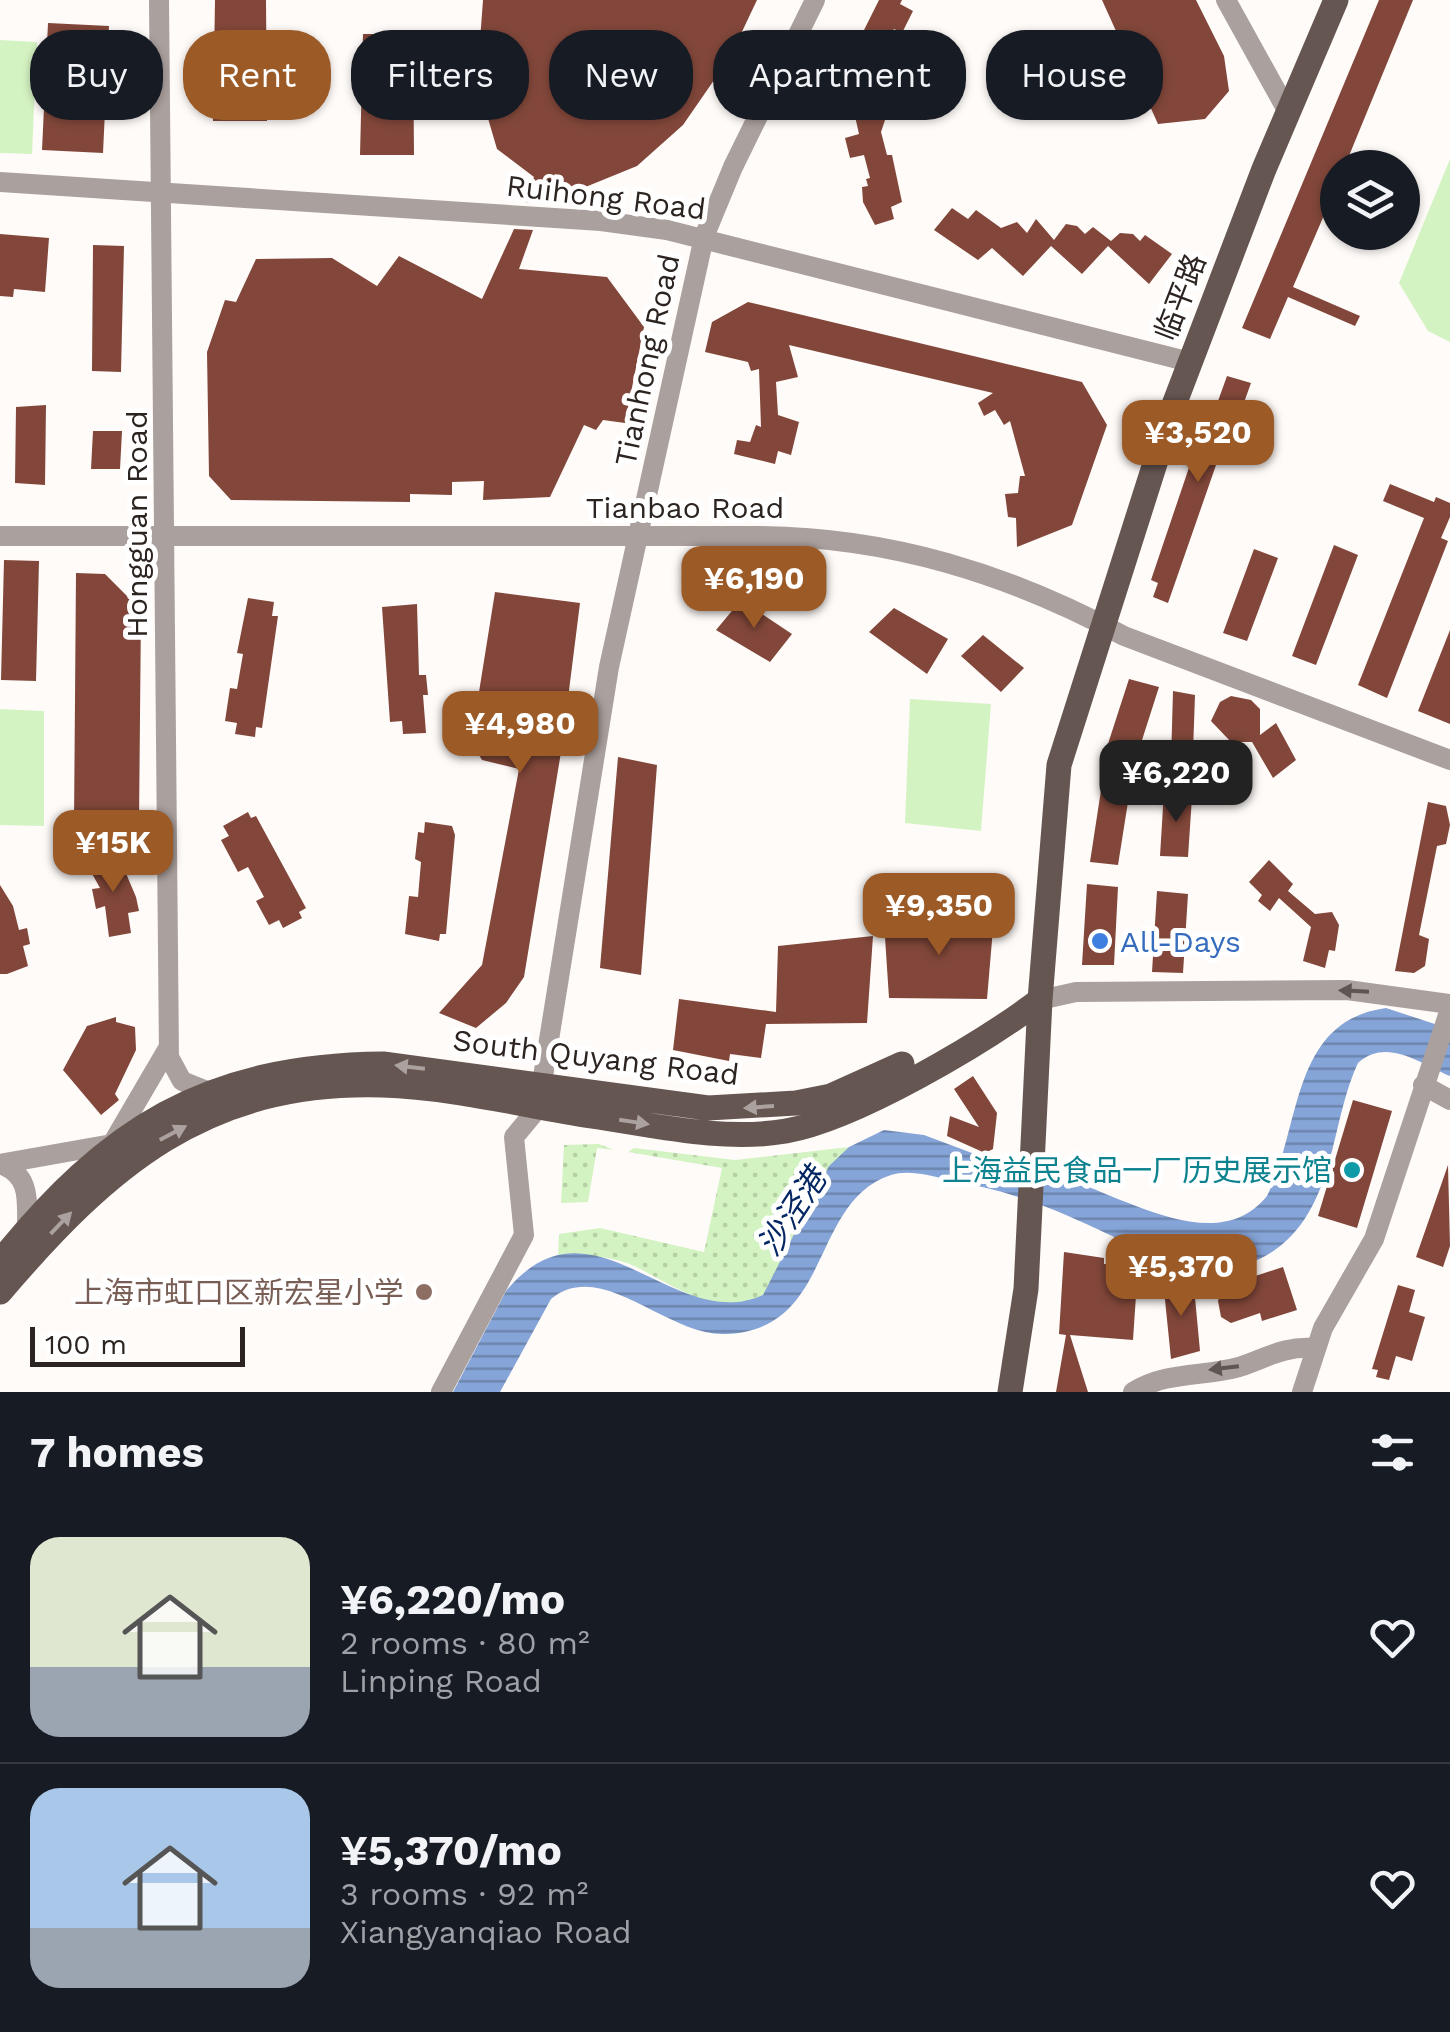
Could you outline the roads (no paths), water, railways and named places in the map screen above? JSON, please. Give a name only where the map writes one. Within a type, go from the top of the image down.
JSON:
[{"type":"main road","name":"临平路","points":[[1010,1392],[1026,1289],[1040,1000],[1059,765],[1190,362],[1336,0]]},
{"type":"main road","name":"South Quyang Road","points":[[0,1262],[66,1185],[112,1144],[169,1110],[263,1077],[340,1064],[383,1064],[717,1132],[788,1131],[860,1106],[1007,1024],[1040,1000]]},
{"type":"main road","name":"South Quyang Road","points":[[0,1292],[54,1229],[129,1160],[160,1140],[224,1110],[302,1090],[384,1085],[540,1096]]},
{"type":"street","name":"Hongguan Road","points":[[160,0],[168,1047]]},
{"type":"street","name":"Tianhong Road","points":[[540,1096],[598,728],[704,237],[732,167],[815,0]]},
{"type":"street","points":[[1226,0],[1288,112]]},
{"type":"street","name":"Ruihong Road","points":[[0,182],[601,222],[704,237],[1190,362]]},
{"type":"street","name":"Tianbao Road","points":[[0,536],[809,537],[905,549],[977,571],[1450,760]]},
{"type":"street","points":[[1040,1000],[1076,992],[1347,990],[1448,1013],[1374,1239],[1314,1348],[1302,1392]]},
{"type":"street","points":[[168,1047],[170,1066],[182,1081],[212,1092]]},
{"type":"street","points":[[0,1164],[112,1144],[168,1047]]},
{"type":"street","points":[[1426,1077],[1450,1100]]},
{"type":"street","points":[[441,1392],[519,1248],[523,1218],[512,1149],[518,1128],[540,1096]]},
{"type":"street","points":[[0,1164],[15,1169],[25,1184],[28,1228]]},
{"type":"street","points":[[1133,1392],[1166,1378],[1241,1366],[1276,1350],[1314,1348]]},
{"type":"water","points":[[1386,1008],[1450,1029],[1450,1076],[1392,1052],[1380,1052],[1358,1063],[1314,1202],[1304,1220],[1278,1248],[1249,1263],[1218,1267],[1186,1263],[1019,1197],[928,1175],[898,1173],[865,1189],[846,1211],[804,1289],[786,1311],[761,1327],[726,1334],[704,1332],[613,1292],[592,1287],[571,1289],[551,1299],[500,1392],[453,1392],[506,1291],[538,1263],[570,1254],[602,1257],[697,1297],[730,1302],[763,1295],[829,1166],[849,1147],[884,1130],[924,1135],[1057,1185],[1072,1181],[1173,1218],[1224,1222],[1247,1213],[1267,1196],[1315,1055],[1332,1033],[1355,1017]]},
{"type":"place","name":"All-Days","points":[[1100,941]]},
{"type":"place","name":"上海益民食品一厂历史展示馆","points":[[1352,1170]]},
{"type":"place","name":"上海市虹口区新宏星小学","points":[[424,1292]]},
{"type":"water label","name":"沙泾港","points":[[792,1212]]}]
